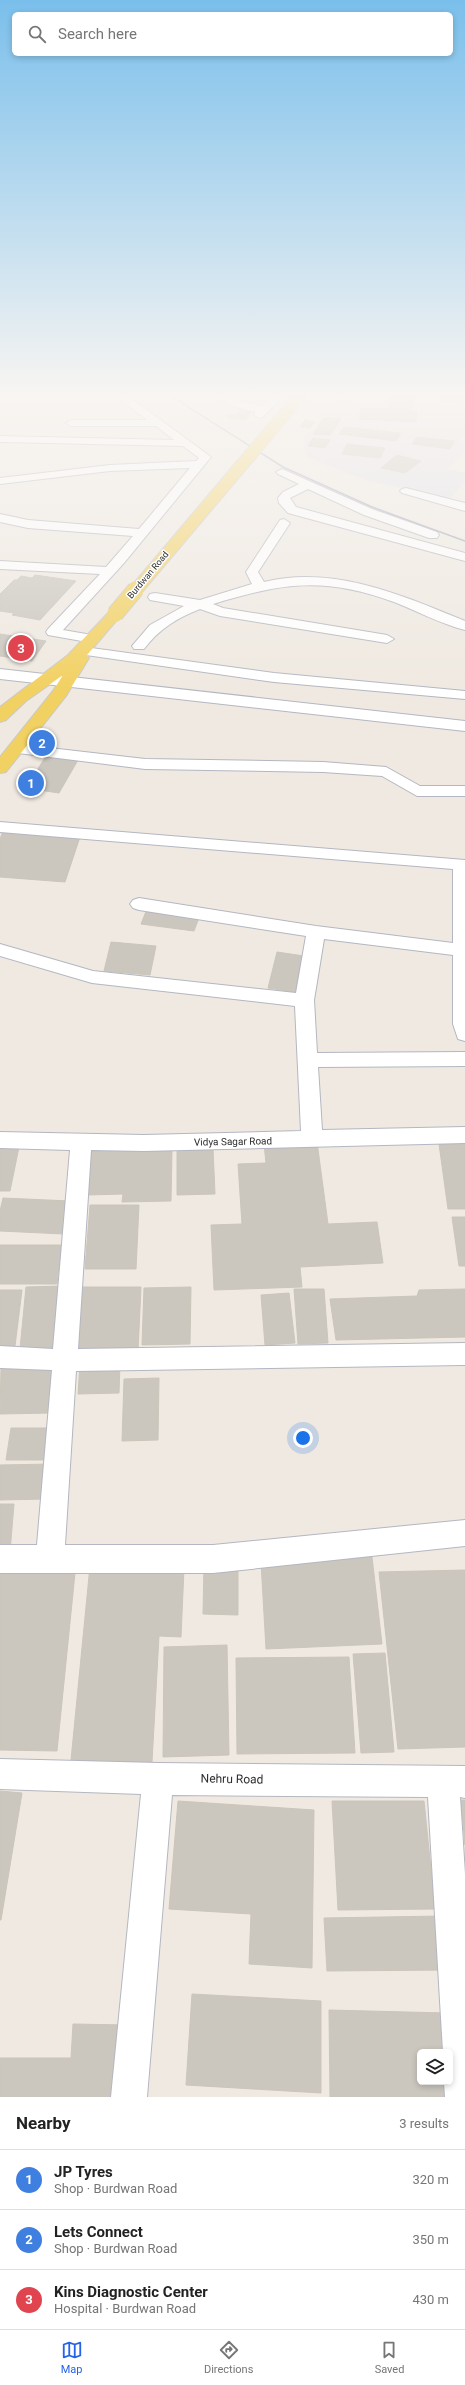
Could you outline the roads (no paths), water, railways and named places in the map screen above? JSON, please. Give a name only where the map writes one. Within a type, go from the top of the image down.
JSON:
[{"type":"main road","name":"Burdwan Road","points":[[0,717],[17,698],[39,682],[59,671],[89,645],[217,494]]},
{"type":"main road","name":"Burdwan Road","points":[[0,768],[64,687],[89,645]]},
{"type":"street","points":[[174,494],[110,571],[53,632],[89,645],[192,668],[406,692],[465,695]]},
{"type":"street","points":[[287,494],[284,498],[285,503],[292,510],[465,557]]},
{"type":"street","points":[[329,494],[368,512],[465,546]]},
{"type":"street","points":[[417,494],[465,507]]},
{"type":"street","points":[[0,518],[28,524],[142,533]]},
{"type":"street","points":[[260,587],[252,572],[284,523]]},
{"type":"street","points":[[0,565],[110,571]]},
{"type":"street","points":[[139,646],[145,637],[166,619],[180,611],[260,587],[302,580],[324,581],[354,586],[410,603],[465,626]]},
{"type":"street","points":[[155,597],[200,604],[220,612],[387,639]]},
{"type":"street","points":[[0,674],[21,675],[39,682],[165,707],[465,736]]},
{"type":"street","points":[[64,687],[465,726]]},
{"type":"street","points":[[15,749],[145,764],[322,767],[386,772],[417,791],[465,791]]},
{"type":"street","points":[[0,827],[462,864],[464,903],[463,1024],[465,1034]]},
{"type":"street","points":[[139,904],[316,932],[463,950]]},
{"type":"street","points":[[312,1139],[304,1000],[316,932]]},
{"type":"street","points":[[0,950],[92,977],[304,1000]]},
{"type":"street","points":[[307,1060],[465,1059]]},
{"type":"street","name":"Vidya Sagar Road","points":[[0,1140],[144,1143],[465,1135]]},
{"type":"street","points":[[50,1560],[81,1141]]},
{"type":"street","points":[[0,1357],[64,1360],[465,1354]]},
{"type":"street","points":[[0,1559],[213,1559],[465,1533]]},
{"type":"street","name":"Nehru Road","points":[[0,1774],[158,1779],[454,1783]]},
{"type":"street","points":[[130,2097],[158,1779]]},
{"type":"street","points":[[454,1783],[463,2097]]},
{"type":"railway","points":[[343,494],[372,507],[465,541]]},
{"type":"place","name":"Kins Diagnostic Center","points":[[21,648]]},
{"type":"place","name":"Lets Connect","points":[[42,743]]},
{"type":"place","name":"JP Tyres","points":[[31,783]]}]
